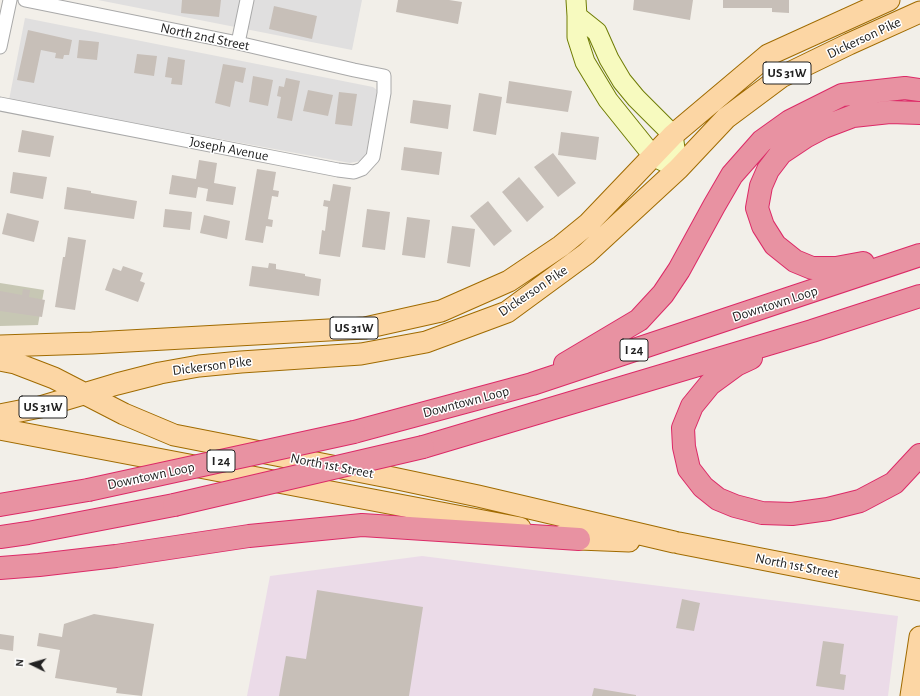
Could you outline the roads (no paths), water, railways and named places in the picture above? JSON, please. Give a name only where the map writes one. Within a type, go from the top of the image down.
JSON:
[{"type":"highway","points":[[532,384],[639,320],[663,294],[679,270],[732,175],[762,141],[790,121],[842,96],[905,88],[920,90]]},
{"type":"highway","points":[[916,256],[866,262],[836,268],[812,268],[794,261],[775,246],[763,226],[757,208],[761,186],[768,170],[781,153],[805,137],[824,127],[853,116],[890,112],[920,113]]},
{"type":"highway","name":"Downtown Loop","points":[[0,505],[88,490],[354,432],[532,384],[916,256]]},
{"type":"highway","name":"I 24","points":[[0,537],[36,532],[174,505],[423,447],[812,331],[918,296]]},
{"type":"highway","points":[[812,331],[736,365],[710,384],[692,406],[683,428],[684,447],[689,469],[703,488],[718,499],[735,506],[762,513],[792,514],[828,509],[860,501],[894,483],[920,455]]},
{"type":"highway","points":[[0,568],[116,556],[248,536],[362,525],[579,539]]},
{"type":"main road","name":"Dickerson Pike","points":[[0,346],[92,343],[365,328],[441,311],[510,281],[561,246],[588,224],[673,135],[768,55],[888,0]]},
{"type":"main road","name":"Dickerson Pike","points":[[0,415],[40,407],[160,373],[199,366],[361,354],[426,342],[507,312],[586,254],[678,169],[726,118],[781,77],[920,12]]},
{"type":"main road","name":"North 1st Street","points":[[0,360],[16,363],[54,378],[124,414],[174,435],[478,496],[677,543],[920,590]]},
{"type":"main road","name":"North 1st Street","points":[[0,428],[579,539],[677,543]]},
{"type":"main road","points":[[911,696],[920,637]]},
{"type":"street","points":[[0,47],[10,0]]},
{"type":"street","name":"North 2nd Street","points":[[25,0],[238,43],[384,76]]},
{"type":"street","points":[[238,43],[247,0]]},
{"type":"street","points":[[577,8],[597,32],[609,59],[622,81],[673,135],[678,169]]},
{"type":"street","points":[[577,8],[577,36],[585,62],[608,100],[654,156],[678,169]]},
{"type":"street","name":"Joseph Avenue","points":[[0,104],[354,172],[362,168],[373,157],[384,93],[384,76]]}]
